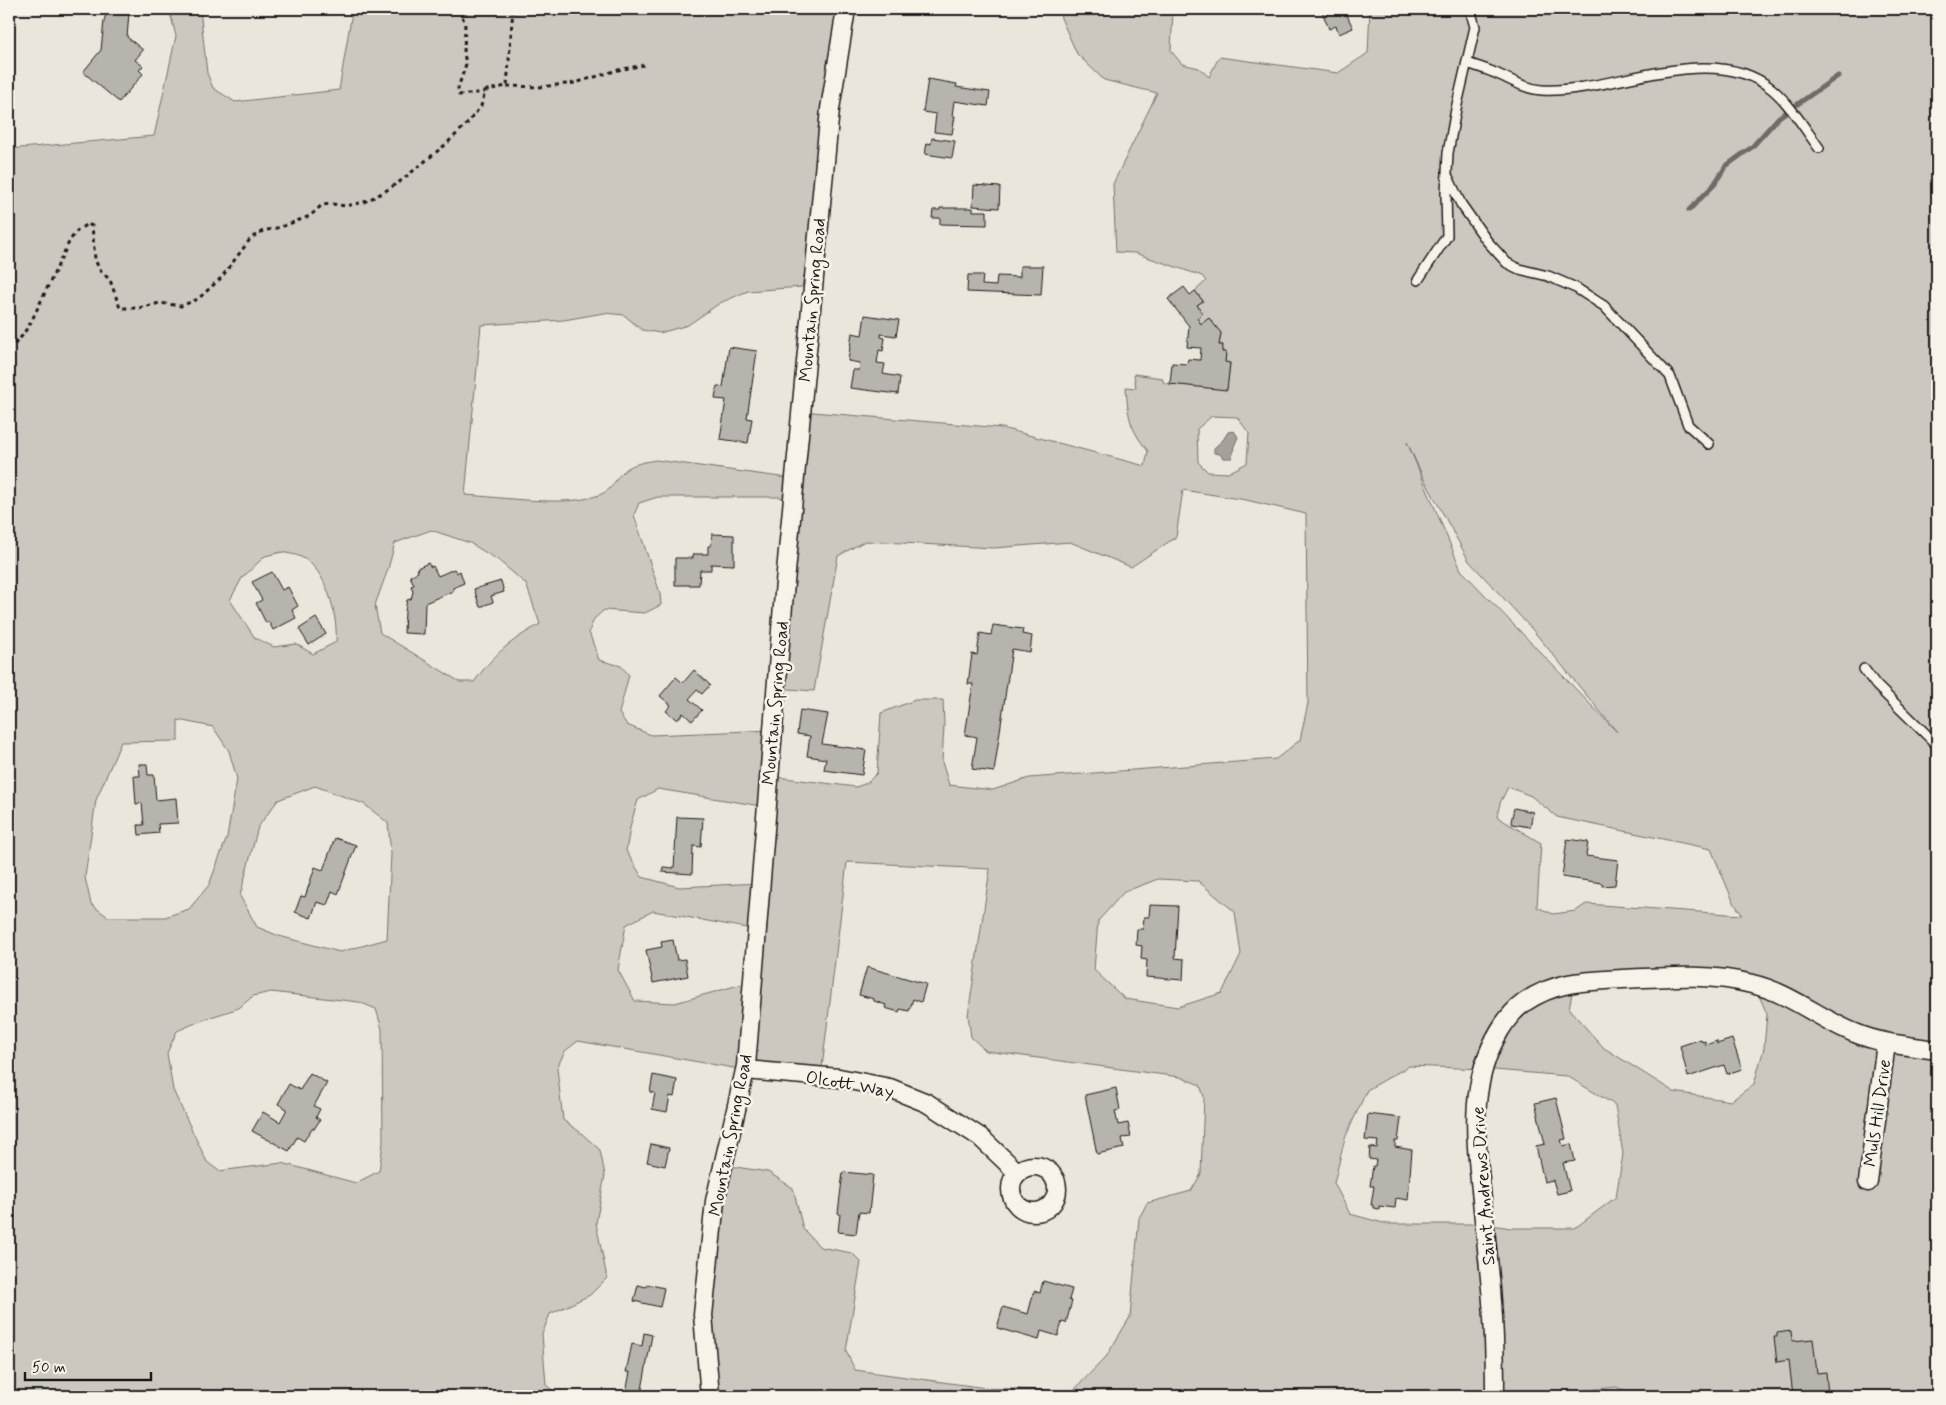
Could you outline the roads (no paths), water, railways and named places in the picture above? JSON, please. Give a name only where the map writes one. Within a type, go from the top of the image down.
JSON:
[{"type":"street","name":"Mountain Spring Road","points":[[710,1396],[703,1315],[715,1201],[746,1070],[786,573],[830,109],[846,9]]},
{"type":"street","name":"Saint Andrews Drive","points":[[1495,1396],[1495,1332],[1475,1137],[1476,1098],[1482,1069],[1493,1042],[1506,1020],[1524,1003],[1544,991],[1574,982],[1658,978],[1726,978],[1779,992],[1854,1033],[1886,1043],[1937,1050]]},
{"type":"street","name":"Muls Hill Drive","points":[[1868,1182],[1886,1043]]},
{"type":"street","name":"Olcott Way","points":[[746,1070],[840,1078],[890,1088],[926,1103],[980,1137],[1018,1173]]},
{"type":"lane","points":[[1418,280],[1448,236],[1448,153],[1454,116],[1475,28],[1470,9]]},
{"type":"lane","points":[[1466,63],[1489,70],[1527,87],[1540,90],[1559,90],[1672,70],[1717,68],[1740,73],[1759,80],[1772,89],[1786,104],[1819,148]]},
{"type":"lane","points":[[1447,175],[1461,204],[1487,241],[1507,263],[1519,269],[1548,276],[1576,288],[1604,306],[1670,376],[1688,425],[1709,444]]},
{"type":"lane","points":[[1864,669],[1876,685],[1937,745]]},
{"type":"waterway","points":[[1689,210],[1713,186],[1726,166],[1752,147],[1779,117],[1838,76]]}]
